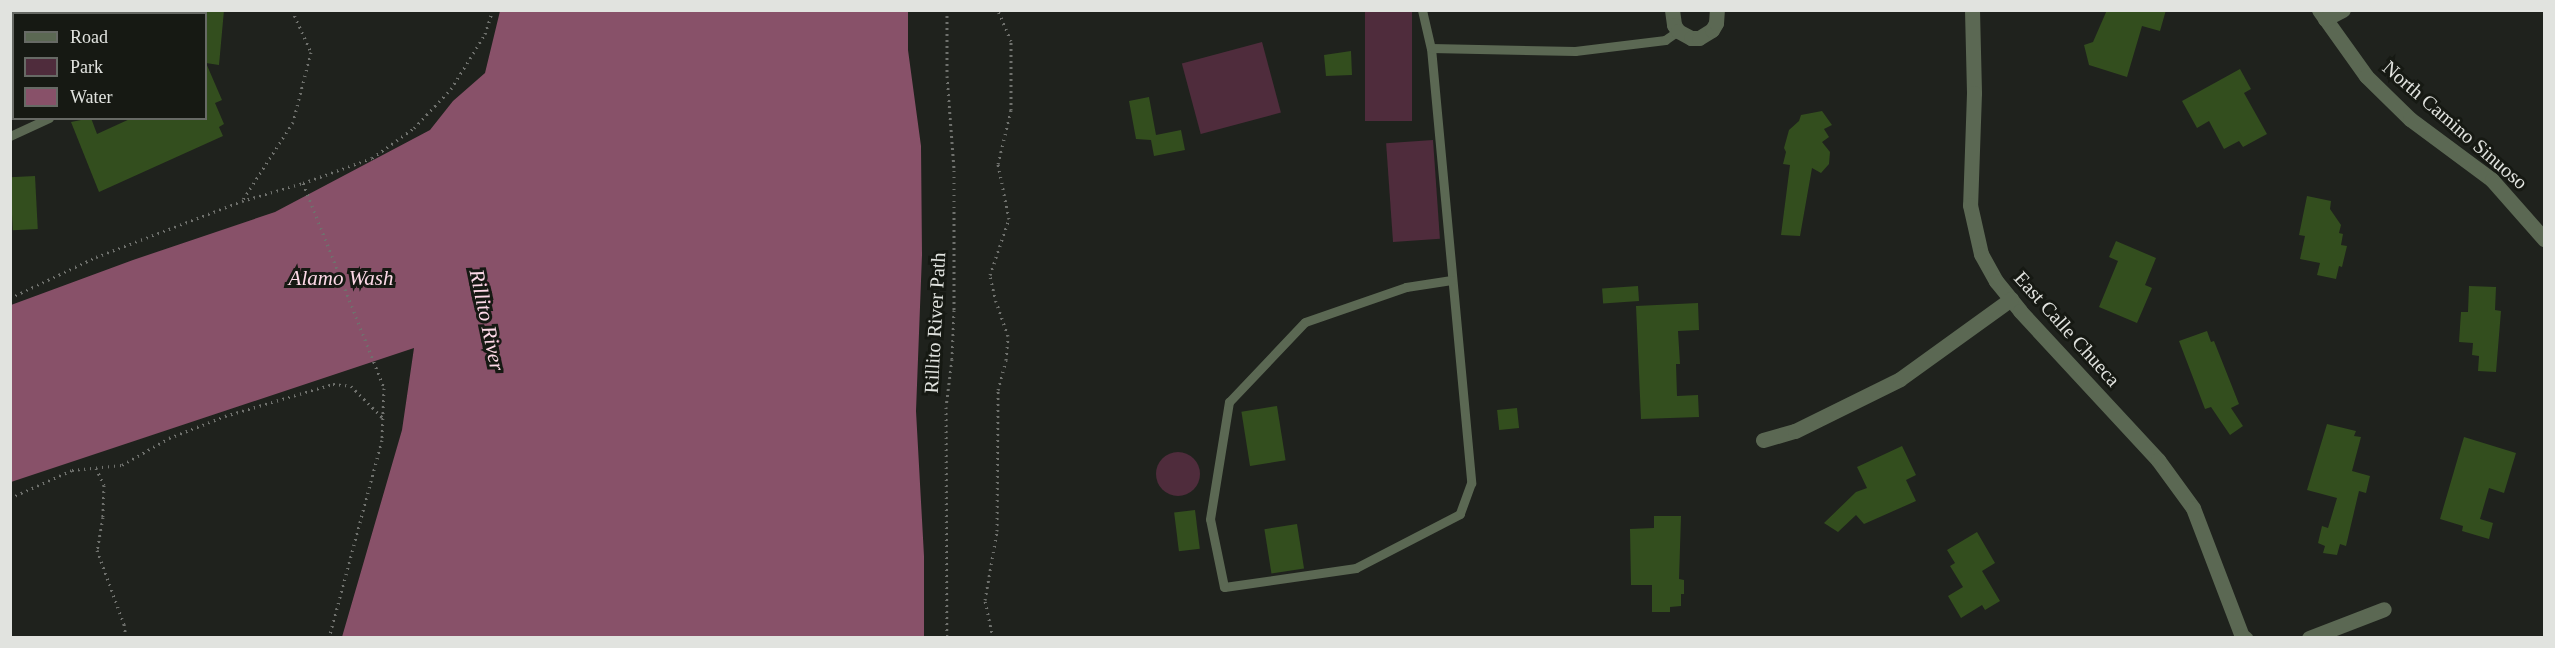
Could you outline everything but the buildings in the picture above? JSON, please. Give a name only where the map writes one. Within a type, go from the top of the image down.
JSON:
[{"type":"street","points":[[1672,10],[1674,25],[1678,31],[1691,38],[1706,35],[1716,23],[1717,10]]},
{"type":"street","name":"East Calle Chueca","points":[[1972,10],[1974,93],[1970,205],[1981,254],[1996,281],[2011,299],[2158,460],[2193,508],[2242,636],[2245,638]]},
{"type":"street","points":[[2322,15],[2343,10]]},
{"type":"street","name":"North Camino Sinuoso","points":[[2322,15],[2366,76],[2410,119],[2492,180],[2544,238]]},
{"type":"street","points":[[1762,440],[1795,431],[1900,379],[2011,299]]},
{"type":"street","points":[[2309,638],[2384,609]]},
{"type":"lane","points":[[1422,10],[1431,48],[1471,483],[1460,514],[1356,568],[1224,587],[1210,519],[1229,402],[1305,322],[1406,287],[1451,280]]},
{"type":"lane","points":[[1431,48],[1575,51],[1665,40],[1678,31]]},
{"type":"lane","points":[[10,136],[45,120]]},
{"type":"path","points":[[242,201],[293,122],[311,52],[292,10]]},
{"type":"path","points":[[10,298],[96,257],[242,201],[303,183],[372,158],[414,128],[451,89],[485,34],[493,10]]},
{"type":"path","name":"Rillito River Path","points":[[947,10],[947,76],[954,170],[954,319],[946,407],[947,638]]},
{"type":"path","points":[[993,638],[985,600],[997,531],[998,390],[1006,360],[1008,336],[996,302],[990,275],[1009,219],[998,164],[1011,111],[1011,41],[998,10]]},
{"type":"path","points":[[303,183],[384,388],[382,440],[330,638]]},
{"type":"path","points":[[10,498],[72,470],[122,465],[169,438],[216,420],[333,384],[351,386],[383,418]]},
{"type":"path","points":[[96,468],[104,485],[103,517],[98,550],[124,624],[126,638]]},
{"type":"green space","points":[[1365,11],[1412,11],[1412,121],[1365,121]]},
{"type":"green space","points":[[1262,42],[1281,113],[1201,134],[1182,63]]},
{"type":"green space","points":[[1433,140],[1440,239],[1393,242],[1386,143]]},
{"type":"green space","points":[[1178,452],[1193,459],[1200,474],[1193,489],[1178,496],[1163,489],[1156,474],[1163,459]]},
{"type":"water","points":[[500,11],[908,11],[908,50],[921,146],[922,255],[916,411],[924,556],[924,637],[342,637],[402,430],[414,348],[11,482],[11,305],[133,260],[275,212],[430,130],[453,101],[485,73]]},
{"type":"water label","name":"Alamo Wash","points":[[341,278]]},
{"type":"water label","name":"Rillito River","points":[[487,320]]}]
